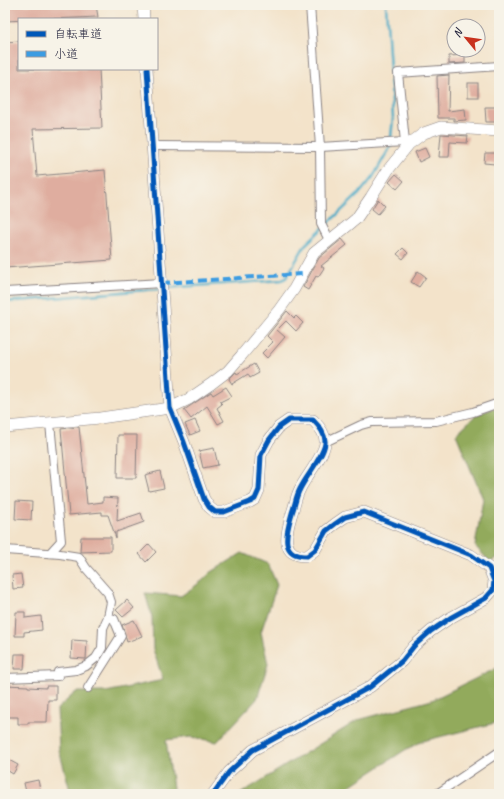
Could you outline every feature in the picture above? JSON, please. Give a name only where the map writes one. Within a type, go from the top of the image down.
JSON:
[{"type":"street","points":[[143,5],[144,18]]},
{"type":"street","points":[[310,5],[320,147],[322,226],[328,238]]},
{"type":"street","points":[[407,143],[398,73],[499,66]]},
{"type":"street","points":[[148,70],[170,408],[184,442],[204,499],[215,512],[224,512],[255,499],[259,490],[261,456],[279,427],[289,420],[313,420],[322,430],[326,442]]},
{"type":"street","points":[[5,427],[170,408],[190,399],[228,371],[283,305],[294,289],[314,253],[328,238],[356,219],[407,143],[424,133],[441,127],[499,131]]},
{"type":"street","points":[[153,146],[320,147],[396,142],[407,143]]},
{"type":"street","points":[[5,292],[162,286]]},
{"type":"street","points":[[213,794],[229,772],[253,750],[370,687],[402,661],[414,646],[432,631],[450,618],[486,598],[496,589],[488,568],[471,556],[364,512],[345,517],[335,524],[326,531],[315,550],[307,556],[298,556],[290,550],[286,545],[286,536],[300,489],[320,456],[326,442],[361,425],[372,422],[436,421],[473,412],[499,403]]},
{"type":"street","points":[[50,423],[61,542],[50,553]]},
{"type":"street","points":[[5,550],[80,557],[86,568],[108,593],[111,602],[108,617],[103,628],[102,648],[96,658],[86,666],[76,670],[58,672],[58,676],[5,678]]},
{"type":"street","points":[[88,688],[121,636],[114,619],[108,617]]},
{"type":"street","points":[[437,794],[499,752]]},
{"type":"green space","points":[[499,406],[499,557],[490,562],[475,546],[483,499],[456,434],[476,415]]},
{"type":"green space","points":[[242,553],[268,564],[277,585],[261,632],[268,664],[257,699],[217,742],[191,737],[166,740],[173,788],[170,794],[71,794],[59,750],[57,709],[76,692],[106,692],[163,680],[153,649],[152,617],[145,593],[181,596],[202,581],[210,573]]},
{"type":"green space","points":[[499,667],[499,722],[423,741],[405,750],[338,794],[240,794],[358,720],[432,700]]},
{"type":"building","points":[[5,5],[96,5],[98,17],[18,18],[18,20],[5,21]]},
{"type":"building","points":[[18,41],[18,70],[99,70],[102,128],[33,129],[37,176],[105,170],[112,260],[5,268],[5,42]]},
{"type":"building","points":[[449,58],[465,58],[465,63],[449,64]]},
{"type":"building","points":[[449,75],[448,111],[465,109],[466,120],[454,121],[454,118],[438,118],[437,76]]},
{"type":"building","points":[[468,83],[478,83],[478,97],[468,97]]},
{"type":"building","points":[[485,107],[499,107],[499,122],[486,122]]},
{"type":"building","points":[[441,134],[468,136],[467,143],[450,142],[449,157],[439,157]]},
{"type":"building","points":[[425,148],[429,157],[419,162],[415,152]]},
{"type":"building","points":[[485,153],[496,153],[495,164],[484,163]]},
{"type":"building","points":[[396,174],[404,181],[397,189],[389,182]]},
{"type":"building","points":[[378,199],[385,206],[378,214],[372,209]]},
{"type":"building","points":[[342,239],[347,245],[321,266],[324,268],[318,277],[316,276],[308,290],[303,287],[319,258]]},
{"type":"building","points":[[403,248],[408,253],[403,259],[397,254]]},
{"type":"building","points":[[418,271],[426,277],[419,287],[411,282]]},
{"type":"building","points":[[287,311],[294,318],[296,316],[303,323],[296,331],[286,321],[277,330],[285,337],[267,358],[262,353],[273,342],[267,336]]},
{"type":"building","points":[[254,364],[259,373],[250,378],[248,374],[232,384],[229,379],[236,372],[237,374]]},
{"type":"building","points":[[226,387],[232,396],[220,402],[222,404],[217,408],[224,421],[218,424],[207,406],[191,419],[184,410],[211,392],[213,395]]},
{"type":"building","points":[[195,420],[200,431],[190,435],[185,424]]},
{"type":"building","points":[[79,427],[87,504],[103,502],[103,497],[118,498],[117,521],[141,513],[144,522],[116,532],[116,538],[108,515],[102,515],[102,512],[69,515],[61,429]]},
{"type":"building","points":[[118,435],[137,435],[136,478],[117,478]]},
{"type":"building","points":[[214,448],[218,465],[203,468],[199,451]]},
{"type":"building","points":[[160,471],[164,488],[149,491],[145,475]]},
{"type":"building","points":[[16,501],[32,502],[31,520],[15,519]]},
{"type":"building","points":[[81,537],[111,537],[111,551],[80,552]]},
{"type":"building","points":[[149,544],[156,552],[146,562],[139,554]]},
{"type":"building","points":[[21,574],[23,588],[13,589],[12,575]]},
{"type":"building","points":[[127,600],[134,608],[123,617],[116,610]]},
{"type":"building","points":[[16,612],[25,612],[25,618],[41,616],[42,630],[24,632],[24,636],[15,636]]},
{"type":"building","points":[[134,620],[142,636],[127,642],[122,625]]},
{"type":"building","points":[[72,640],[87,641],[86,659],[71,658]]},
{"type":"building","points":[[15,654],[25,654],[24,669],[14,669]]},
{"type":"building","points":[[5,685],[46,688],[46,686],[56,686],[56,700],[48,700],[47,722],[28,722],[28,724],[18,724],[18,717],[6,717]]},
{"type":"building","points":[[5,758],[18,765],[13,774],[5,769]]},
{"type":"building","points":[[38,780],[40,789],[26,792],[24,783]]},
{"type":"waterway","points":[[165,288],[282,280],[286,278],[305,245],[359,194],[373,177],[390,147],[393,118],[386,5]]},
{"type":"waterway","points":[[5,302],[158,289]]},
{"type":"marked path","points":[[162,283],[302,274]]},
{"type":"cycle path","points":[[147,70],[170,408],[184,442],[204,499],[209,507],[215,512],[224,512],[255,499],[259,490],[261,455],[269,440],[279,427],[289,420],[313,420],[323,433],[325,443],[322,454],[299,492],[290,520],[287,541],[288,547],[292,552],[298,555],[307,556],[315,550],[326,531],[335,524],[345,517],[364,512],[471,555],[489,568],[494,581],[493,590],[486,598],[450,618],[431,631],[414,646],[402,661],[370,687],[253,750],[229,772],[213,794]]}]
